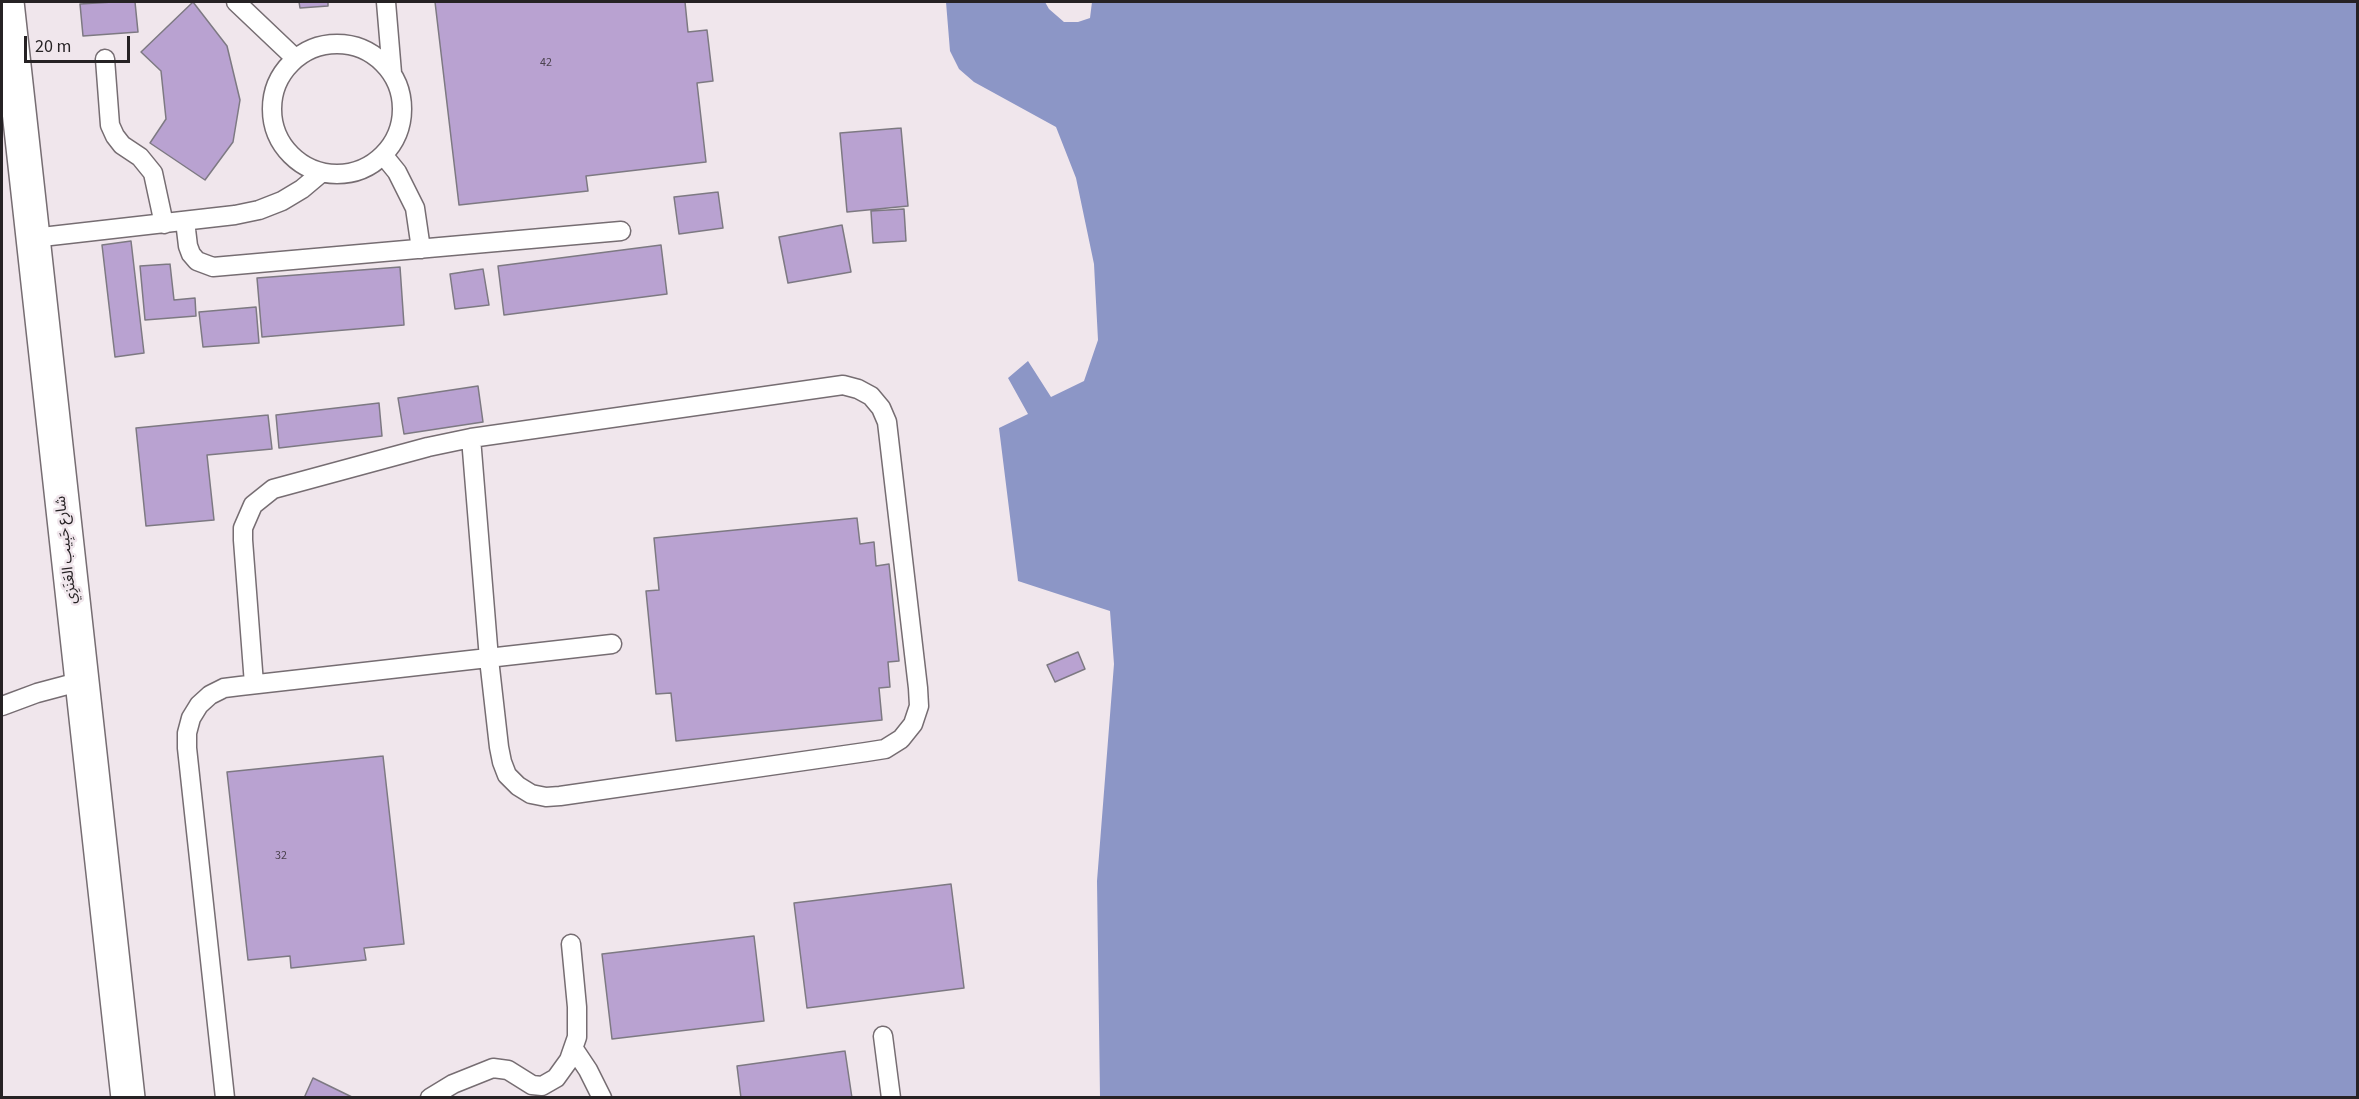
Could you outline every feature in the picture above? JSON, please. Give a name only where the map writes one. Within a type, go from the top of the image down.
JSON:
[{"type":"street","name":"شارع حَبِيب العَنَزِي","points":[[7,2],[128,1098]]},
{"type":"lane","points":[[236,2],[295,58]]},
{"type":"lane","points":[[386,2],[392,74]]},
{"type":"lane","points":[[336,43],[358,47],[377,57],[392,74],[401,94],[402,116],[396,138],[384,156],[365,169],[343,175],[321,173],[302,165],[286,151],[276,134],[271,113],[273,93],[282,74],[295,58],[314,47],[336,43]]},
{"type":"lane","points":[[105,59],[110,125],[122,145],[140,157],[153,173],[164,224]]},
{"type":"lane","points":[[384,156],[407,189],[415,208],[421,249]]},
{"type":"lane","points":[[33,238],[164,224],[258,210],[282,201],[302,189],[321,173]]},
{"type":"lane","points":[[185,221],[191,254],[197,261],[213,267],[621,231]]},
{"type":"lane","points":[[254,684],[243,540],[247,516],[262,496],[284,485],[471,438],[843,385],[871,396],[881,408],[887,422],[919,706],[913,724],[901,739],[885,749],[546,797],[531,794],[518,786],[507,775],[502,762],[489,659],[471,438]]},
{"type":"lane","points":[[225,1098],[187,733],[191,718],[199,705],[210,695],[224,688],[612,644]]},
{"type":"lane","points":[[2,706],[37,693],[82,681]]},
{"type":"lane","points":[[430,1098],[453,1084],[493,1068],[508,1070],[532,1085],[542,1086],[556,1078],[574,1049],[578,1024],[571,944]]},
{"type":"lane","points":[[883,1036],[891,1098]]},
{"type":"lane","points":[[574,1049],[602,1098]]},
{"type":"water","points":[[946,2],[1045,2],[1049,9],[1064,22],[1078,22],[1090,18],[1092,2],[2357,2],[2357,1097],[1100,1097],[1097,881],[1114,664],[1110,611],[1018,581],[999,428],[1028,414],[1008,378],[1028,361],[1051,397],[1084,381],[1098,340],[1094,264],[1076,178],[1056,127],[974,82],[959,69],[950,51]]},
{"type":"building","points":[[135,2],[138,32],[83,36],[80,4]]},
{"type":"building","points":[[193,2],[227,46],[240,100],[233,142],[205,180],[150,143],[166,119],[161,71],[141,52]]},
{"type":"building","points":[[299,2],[328,2],[328,6],[300,8]]},
{"type":"building","points":[[435,2],[685,2],[688,32],[707,30],[713,81],[697,83],[706,162],[586,176],[588,191],[459,205]]},
{"type":"building","points":[[901,128],[908,206],[847,212],[840,133]]},
{"type":"building","points":[[718,192],[723,228],[679,234],[674,197]]},
{"type":"building","points":[[904,209],[906,241],[873,243],[871,211]]},
{"type":"building","points":[[842,225],[851,272],[788,283],[779,237]]},
{"type":"building","points":[[131,241],[144,353],[115,357],[102,245]]},
{"type":"building","points":[[661,245],[667,294],[504,315],[498,266]]},
{"type":"building","points":[[170,264],[174,300],[195,298],[196,316],[145,320],[140,266]]},
{"type":"building","points":[[400,267],[404,325],[262,337],[257,278]]},
{"type":"building","points":[[483,269],[489,305],[455,309],[450,274]]},
{"type":"building","points":[[256,307],[259,343],[203,347],[199,312]]},
{"type":"building","points":[[478,386],[483,422],[404,434],[398,398]]},
{"type":"building","points":[[379,403],[382,436],[279,448],[276,415]]},
{"type":"building","points":[[268,415],[272,449],[207,455],[214,520],[146,526],[136,428]]},
{"type":"building","points":[[857,518],[860,544],[874,542],[876,566],[889,564],[899,661],[888,662],[890,687],[879,688],[882,720],[676,741],[671,693],[656,694],[646,591],[659,590],[654,538]]},
{"type":"building","points":[[1078,652],[1085,669],[1055,682],[1047,665]]},
{"type":"building","points":[[383,756],[404,944],[364,948],[366,960],[291,968],[290,956],[248,960],[227,772]]},
{"type":"building","points":[[951,884],[964,988],[807,1008],[794,903]]},
{"type":"building","points":[[754,936],[764,1021],[612,1039],[602,954]]},
{"type":"building","points":[[845,1051],[852,1098],[741,1098],[737,1066]]},
{"type":"building","points":[[313,1078],[354,1098],[304,1098]]}]
